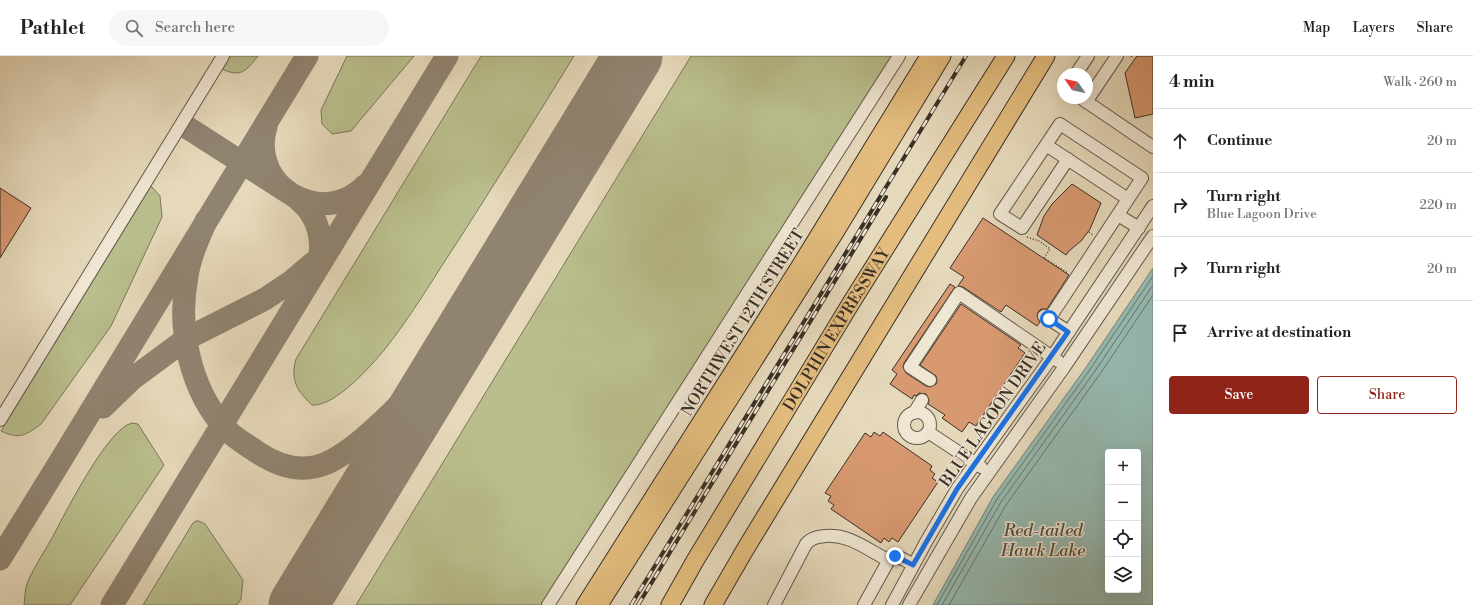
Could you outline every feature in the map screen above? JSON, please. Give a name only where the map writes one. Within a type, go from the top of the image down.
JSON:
[{"type":"highway","name":"DOLPHIN EXPRESSWAY","points":[[670,605],[696,559],[851,303],[1006,56]]},
{"type":"highway","points":[[713,605],[754,534],[1046,56]]},
{"type":"main road","name":"NORTHWEST 12TH STREET","points":[[584,605],[928,56]]},
{"type":"main road","name":"NORTHWEST 12TH STREET","points":[[600,605],[837,231],[943,56]]},
{"type":"street","points":[[0,420],[223,56]]},
{"type":"street","points":[[548,605],[899,56]]},
{"type":"street","points":[[1080,68],[1088,56]]},
{"type":"street","points":[[1093,88],[1117,56]]},
{"type":"street","points":[[1090,104],[1153,147]]},
{"type":"street","points":[[1068,159],[1022,228],[1000,214],[1060,124],[1142,178],[1076,278],[1046,317],[1068,332]]},
{"type":"street","points":[[1046,145],[1128,199]]},
{"type":"street","name":"BLUE LAGOON DRIVE","points":[[892,605],[947,506],[975,463],[1052,357],[1153,206]]},
{"type":"street","points":[[1118,215],[1138,228]]},
{"type":"street","name":"BLUE LAGOON DRIVE","points":[[909,605],[960,516],[989,472],[1065,366],[1153,236]]},
{"type":"street","points":[[930,380],[910,366],[959,293],[1065,366]]},
{"type":"street","points":[[914,412],[921,413],[927,417],[930,425],[928,432],[917,438],[913,437],[907,432],[904,425],[910,414],[914,412],[922,400]]},
{"type":"street","points":[[928,432],[989,472]]},
{"type":"street","points":[[774,605],[806,544],[813,538],[830,536],[846,537],[888,560]]},
{"type":"street","points":[[864,605],[888,560],[892,556],[913,565]]},
{"type":"path","points":[[1022,228],[1024,235],[1039,241],[1050,249],[1044,258],[1076,278]]},
{"type":"green space","points":[[230,56],[258,56],[243,72],[234,73],[222,69]]},
{"type":"green space","points":[[347,56],[414,56],[351,131],[332,134],[322,124],[321,110]]},
{"type":"green space","points":[[481,56],[574,56],[458,241],[395,336],[362,375],[342,393],[321,404],[312,405],[302,395],[296,385],[294,379],[294,366],[296,359]]},
{"type":"green space","points":[[691,56],[893,56],[541,605],[356,605]]},
{"type":"green space","points":[[151,186],[160,196],[162,217],[111,326],[41,424],[31,431],[18,436],[1,431]]},
{"type":"green space","points":[[132,423],[138,424],[164,465],[70,605],[24,605],[28,581],[77,491],[99,455],[111,440],[122,429]]},
{"type":"green space","points":[[196,521],[205,524],[243,580],[241,599],[237,605],[143,605],[193,523]]},
{"type":"water","name":"Red-tailed Hawk Lake","points":[[1153,268],[1153,605],[933,605],[993,497],[1087,366]]},
{"type":"building","points":[[1137,56],[1153,56],[1153,114],[1135,118],[1125,73]]},
{"type":"building","points":[[1072,184],[1101,203],[1090,229],[1081,241],[1066,255],[1037,235],[1044,216],[1052,204]]},
{"type":"building","points":[[0,188],[31,208],[0,258]]},
{"type":"building","points":[[983,218],[1069,275],[1047,309],[1041,309],[1038,312],[1037,316],[1040,322],[1037,326],[1006,305],[1001,312],[963,287],[958,286],[964,277],[950,268]]},
{"type":"building","points":[[950,284],[955,287],[904,363],[903,367],[906,373],[926,386],[930,387],[936,384],[936,376],[920,365],[961,304],[1021,345],[1018,348],[1025,353],[976,426],[969,422],[962,432],[942,418],[945,415],[928,404],[929,400],[926,394],[919,393],[916,396],[914,395],[912,399],[890,384],[897,374],[892,370]]},
{"type":"building","points":[[874,432],[880,436],[883,432],[932,466],[930,470],[935,474],[932,478],[938,482],[898,542],[892,538],[889,542],[884,538],[881,543],[831,509],[834,505],[828,501],[831,496],[825,493],[865,433],[871,437]]},
{"type":"taxiway","points":[[0,559],[307,56]]},
{"type":"taxiway","points":[[112,605],[447,56]]},
{"type":"taxiway","points":[[266,127],[263,148],[269,170],[279,185],[307,207],[319,231],[320,248],[317,266]]},
{"type":"taxiway","points":[[188,128],[301,199],[321,204],[340,201],[349,198],[366,185]]},
{"type":"taxiway","points":[[206,221],[190,262],[184,296],[186,338],[196,379],[204,398],[215,415],[231,434],[265,457],[282,465],[299,468],[318,466],[340,456],[363,439],[397,407],[438,360],[528,229]]},
{"type":"taxiway","points":[[103,407],[132,379],[186,339],[265,299],[292,281],[313,263]]},
{"type":"runway","points":[[298,605],[633,56]]},
{"type":"railway","points":[[631,605],[966,56]]},
{"type":"railway","points":[[638,605],[886,197]]},
{"type":"route","points":[[895,556],[913,565],[957,489],[1052,357],[1068,332],[1049,319]]}]
